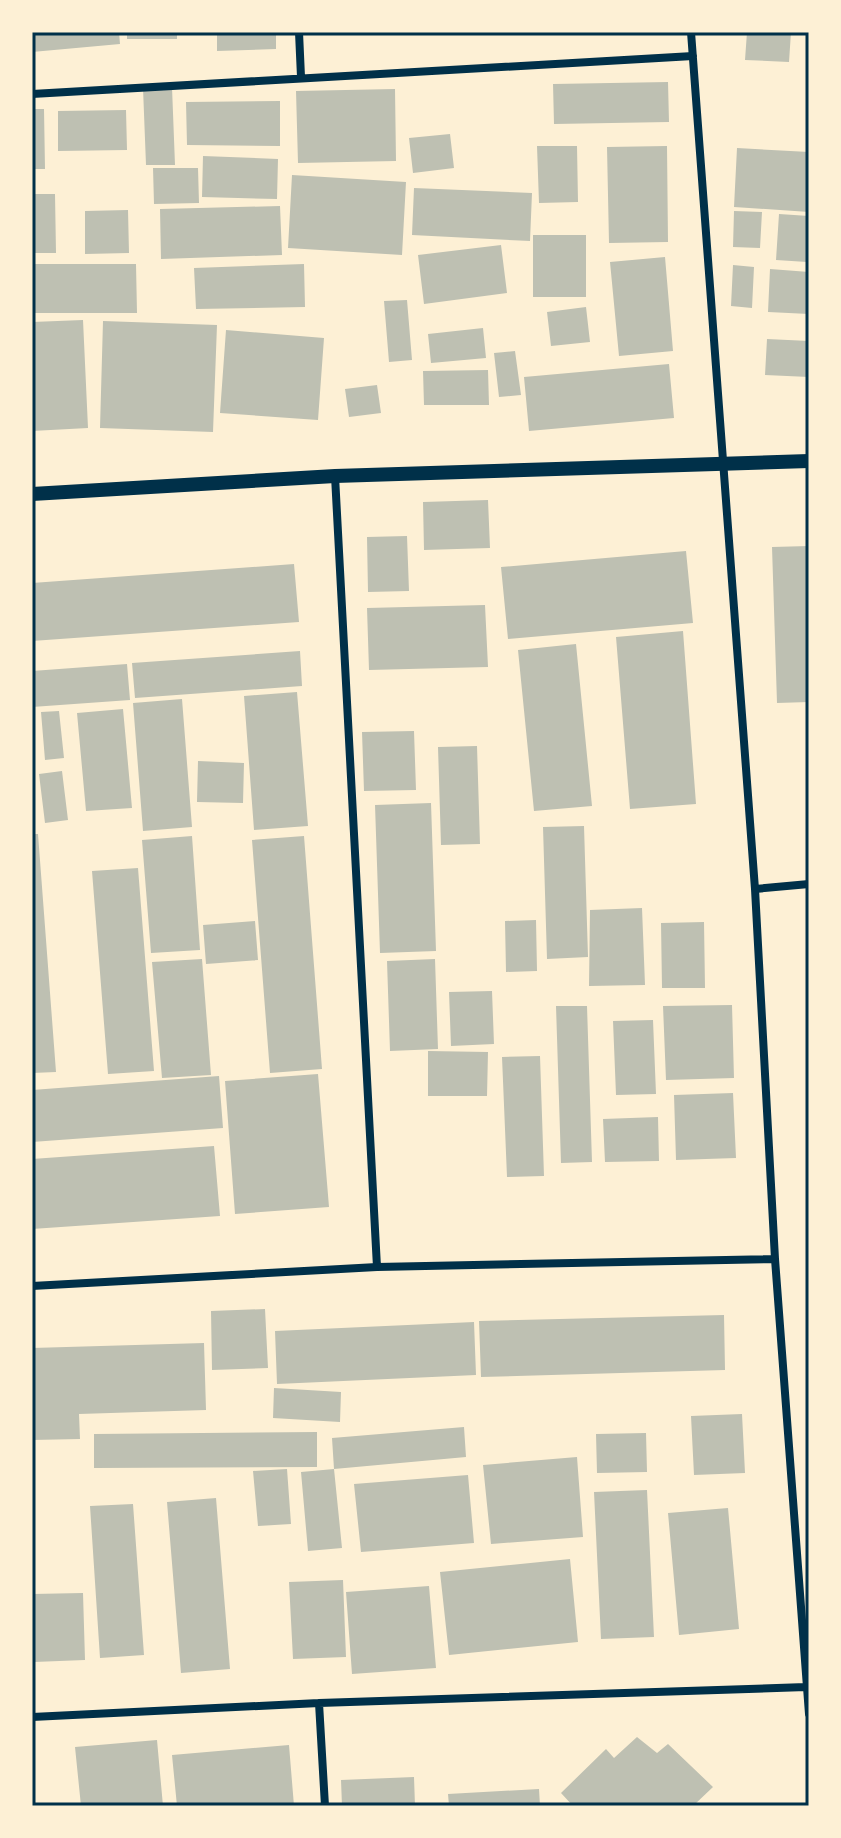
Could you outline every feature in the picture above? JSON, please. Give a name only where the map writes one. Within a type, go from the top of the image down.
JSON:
[{"type":"street","points":[[299,32],[301,77]]},
{"type":"street","points":[[691,32],[755,889],[775,1259],[809,1714]]},
{"type":"street","points":[[32,94],[693,56]]},
{"type":"street","points":[[32,494],[335,476],[809,461]]},
{"type":"street","points":[[335,476],[377,1267]]},
{"type":"street","points":[[755,889],[809,884]]},
{"type":"street","points":[[32,1286],[377,1267],[775,1259]]},
{"type":"street","points":[[32,1717],[319,1703],[806,1687]]},
{"type":"street","points":[[319,1703],[325,1806]]},
{"type":"building","points":[[32,32],[119,32],[120,44],[32,52]]},
{"type":"building","points":[[127,32],[177,32],[177,39],[127,39]]},
{"type":"building","points":[[217,32],[276,32],[276,49],[217,51]]},
{"type":"building","points":[[747,32],[791,32],[789,62],[745,60]]},
{"type":"building","points":[[668,82],[669,122],[554,124],[553,84]]},
{"type":"building","points":[[172,87],[175,165],[146,165],[143,88]]},
{"type":"building","points":[[395,89],[396,161],[298,163],[296,91]]},
{"type":"building","points":[[280,101],[280,146],[187,145],[186,102]]},
{"type":"building","points":[[32,109],[44,109],[45,169],[32,169]]},
{"type":"building","points":[[126,110],[127,150],[58,151],[58,111]]},
{"type":"building","points":[[450,134],[454,168],[413,173],[409,138]]},
{"type":"building","points":[[537,146],[577,146],[578,202],[539,203]]},
{"type":"building","points":[[667,146],[668,242],[609,243],[607,147]]},
{"type":"building","points":[[737,148],[809,152],[809,212],[734,207]]},
{"type":"building","points":[[203,156],[278,159],[277,199],[202,197]]},
{"type":"building","points":[[153,168],[198,168],[199,203],[154,204]]},
{"type":"building","points":[[292,175],[406,182],[402,255],[288,248]]},
{"type":"building","points":[[414,188],[532,193],[530,241],[412,235]]},
{"type":"building","points":[[32,194],[55,194],[56,253],[32,253]]},
{"type":"building","points":[[280,206],[282,255],[161,259],[160,209]]},
{"type":"building","points":[[128,210],[129,253],[85,254],[85,211]]},
{"type":"building","points":[[734,211],[762,212],[760,248],[733,247]]},
{"type":"building","points":[[779,214],[809,216],[807,262],[776,260]]},
{"type":"building","points":[[533,235],[586,235],[586,297],[533,297]]},
{"type":"building","points":[[501,245],[507,293],[424,304],[418,255]]},
{"type":"building","points":[[665,257],[673,351],[619,356],[610,262]]},
{"type":"building","points":[[32,264],[136,264],[137,313],[32,313]]},
{"type":"building","points":[[304,264],[305,307],[196,309],[194,268]]},
{"type":"building","points":[[733,265],[754,267],[752,308],[731,306]]},
{"type":"building","points":[[770,269],[809,272],[809,314],[768,312]]},
{"type":"building","points":[[407,300],[412,360],[389,362],[384,301]]},
{"type":"building","points":[[586,307],[590,342],[551,346],[547,312]]},
{"type":"building","points":[[83,320],[88,428],[32,431],[32,322]]},
{"type":"building","points":[[103,321],[217,325],[213,432],[100,428]]},
{"type":"building","points":[[483,328],[486,358],[431,363],[428,334]]},
{"type":"building","points":[[226,330],[324,338],[318,420],[220,413]]},
{"type":"building","points":[[767,339],[809,341],[809,377],[765,375]]},
{"type":"building","points":[[515,351],[521,395],[499,397],[494,353]]},
{"type":"building","points":[[669,364],[674,418],[529,431],[524,377]]},
{"type":"building","points":[[488,370],[489,405],[424,405],[423,371]]},
{"type":"building","points":[[377,385],[381,413],[349,417],[345,389]]},
{"type":"building","points":[[488,500],[490,548],[424,550],[423,502]]},
{"type":"building","points":[[407,536],[409,591],[368,592],[367,537]]},
{"type":"building","points":[[809,546],[809,702],[777,703],[772,547]]},
{"type":"building","points":[[686,551],[693,623],[508,639],[501,567]]},
{"type":"building","points":[[294,564],[299,622],[32,641],[32,583]]},
{"type":"building","points":[[485,605],[488,667],[369,670],[367,608]]},
{"type":"building","points":[[683,631],[696,804],[630,809],[616,637]]},
{"type":"building","points":[[576,644],[592,806],[534,811],[518,650]]},
{"type":"building","points":[[300,651],[302,686],[135,698],[132,663]]},
{"type":"building","points":[[127,664],[130,700],[32,707],[32,671]]},
{"type":"building","points":[[297,692],[308,826],[254,830],[244,696]]},
{"type":"building","points":[[182,699],[192,827],[143,831],[133,703]]},
{"type":"building","points":[[123,709],[132,808],[86,811],[77,713]]},
{"type":"building","points":[[59,711],[64,758],[45,760],[41,712]]},
{"type":"building","points":[[414,731],[416,790],[364,791],[362,732]]},
{"type":"building","points":[[477,746],[480,844],[441,845],[438,747]]},
{"type":"building","points":[[198,761],[244,763],[243,803],[197,802]]},
{"type":"building","points":[[62,771],[68,820],[45,823],[39,774]]},
{"type":"building","points":[[431,803],[436,951],[380,953],[375,805]]},
{"type":"building","points":[[584,826],[588,957],[547,959],[543,827]]},
{"type":"building","points":[[32,834],[38,834],[56,1072],[32,1073]]},
{"type":"building","points":[[192,836],[200,950],[151,953],[142,840]]},
{"type":"building","points":[[304,836],[322,1069],[270,1073],[252,840]]},
{"type":"building","points":[[138,868],[154,1071],[108,1074],[92,871]]},
{"type":"building","points":[[642,908],[645,985],[589,986],[590,910]]},
{"type":"building","points":[[536,920],[537,971],[506,972],[505,921]]},
{"type":"building","points":[[255,921],[258,960],[206,964],[203,925]]},
{"type":"building","points":[[704,922],[705,988],[662,988],[661,923]]},
{"type":"building","points":[[202,959],[211,1075],[162,1078],[152,962]]},
{"type":"building","points":[[435,959],[438,1049],[390,1051],[387,961]]},
{"type":"building","points":[[492,991],[494,1044],[451,1046],[449,992]]},
{"type":"building","points":[[732,1005],[734,1078],[666,1080],[663,1006]]},
{"type":"building","points":[[556,1006],[587,1006],[592,1162],[561,1163]]},
{"type":"building","points":[[653,1020],[656,1094],[616,1095],[613,1021]]},
{"type":"building","points":[[428,1051],[488,1052],[487,1096],[428,1096]]},
{"type":"building","points":[[540,1056],[544,1176],[507,1177],[502,1057]]},
{"type":"building","points":[[318,1074],[329,1207],[235,1214],[225,1081]]},
{"type":"building","points":[[219,1076],[223,1128],[32,1142],[32,1090]]},
{"type":"building","points":[[733,1093],[736,1158],[676,1160],[674,1095]]},
{"type":"building","points":[[658,1117],[659,1161],[605,1162],[603,1119]]},
{"type":"building","points":[[214,1146],[220,1216],[32,1229],[32,1159]]},
{"type":"building","points":[[265,1309],[268,1368],[212,1370],[211,1311]]},
{"type":"building","points":[[724,1315],[725,1370],[481,1377],[479,1321]]},
{"type":"building","points":[[474,1322],[476,1375],[277,1384],[275,1331]]},
{"type":"building","points":[[204,1343],[206,1410],[79,1414],[80,1439],[32,1440],[32,1348]]},
{"type":"building","points":[[274,1388],[341,1392],[340,1422],[273,1418]]},
{"type":"building","points":[[742,1414],[745,1473],[694,1475],[691,1416]]},
{"type":"building","points":[[464,1427],[466,1457],[334,1469],[332,1438]]},
{"type":"building","points":[[317,1432],[317,1467],[94,1468],[94,1434]]},
{"type":"building","points":[[646,1433],[647,1472],[597,1473],[596,1434]]},
{"type":"building","points":[[577,1457],[583,1537],[491,1544],[483,1465]]},
{"type":"building","points":[[287,1469],[291,1524],[258,1526],[253,1471]]},
{"type":"building","points":[[334,1469],[342,1548],[308,1551],[301,1472]]},
{"type":"building","points":[[468,1475],[474,1543],[361,1552],[354,1484]]},
{"type":"building","points":[[647,1490],[654,1637],[601,1639],[594,1492]]},
{"type":"building","points":[[216,1498],[230,1669],[181,1673],[167,1502]]},
{"type":"building","points":[[133,1504],[144,1655],[100,1658],[90,1506]]},
{"type":"building","points":[[728,1508],[739,1629],[679,1635],[668,1513]]},
{"type":"building","points":[[570,1559],[578,1642],[449,1655],[440,1572]]},
{"type":"building","points":[[343,1580],[346,1657],[293,1659],[289,1582]]},
{"type":"building","points":[[429,1586],[436,1668],[352,1674],[346,1592]]},
{"type":"building","points":[[83,1593],[85,1660],[34,1662],[32,1594]]},
{"type":"building","points":[[637,1737],[657,1753],[668,1744],[713,1787],[693,1806],[573,1806],[561,1793],[606,1749],[614,1758]]},
{"type":"building","points":[[157,1740],[163,1806],[81,1806],[75,1747]]},
{"type":"building","points":[[289,1745],[294,1806],[177,1806],[172,1755]]},
{"type":"building","points":[[414,1777],[415,1806],[342,1806],[341,1780]]},
{"type":"building","points":[[539,1789],[540,1806],[449,1806],[448,1794]]}]
